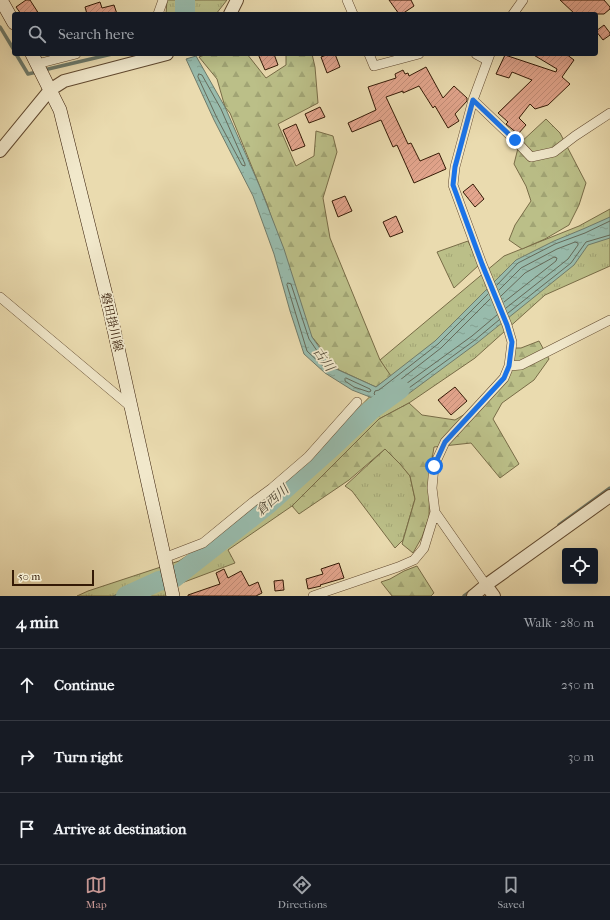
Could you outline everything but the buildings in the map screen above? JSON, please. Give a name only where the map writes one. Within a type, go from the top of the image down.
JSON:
[{"type":"main road","points":[[1,0],[12,19]]},
{"type":"main road","name":"磐田掛川線","points":[[35,59],[60,110],[108,303],[173,596]]},
{"type":"street","points":[[159,12],[163,0]]},
{"type":"street","points":[[231,12],[237,0]]},
{"type":"street","points":[[347,0],[352,12]]},
{"type":"street","points":[[514,12],[523,0]]},
{"type":"street","points":[[35,59],[60,56]]},
{"type":"street","points":[[0,151],[50,90],[64,81],[159,56]]},
{"type":"street","points":[[370,56],[374,66],[412,56]]},
{"type":"street","points":[[489,57],[473,100],[455,167],[453,185],[482,264],[507,325],[512,342],[509,366],[504,378],[445,442],[434,466],[432,488],[436,512],[494,596]]},
{"type":"street","points":[[473,100],[531,157],[554,152],[610,113]]},
{"type":"street","points":[[0,297],[131,407]]},
{"type":"street","points":[[509,366],[521,365],[610,320]]},
{"type":"street","points":[[164,558],[203,543],[272,488],[308,457],[357,402]]},
{"type":"street","points":[[473,596],[486,585],[610,496]]},
{"type":"street","points":[[313,596],[398,567],[414,560],[424,548],[436,512]]},
{"type":"green space","points":[[167,0],[227,0],[218,12],[166,12]]},
{"type":"green space","points":[[249,56],[266,78],[286,65],[286,56],[312,56],[315,67],[318,103],[278,124],[296,166],[314,156],[316,131],[333,136],[337,152],[323,198],[330,238],[380,360],[391,376],[376,387],[339,370],[308,332],[267,204],[230,113],[225,107],[217,79],[199,57]]},
{"type":"green space","points":[[546,119],[560,133],[586,183],[579,205],[569,225],[545,239],[522,249],[509,240],[515,225],[531,201],[526,186],[514,164],[519,144]]},
{"type":"green space","points":[[610,209],[610,266],[545,295],[475,358],[409,403],[379,419],[292,506],[228,550],[235,563],[171,587],[173,596],[77,596],[179,561],[216,537],[296,474],[390,376],[380,360],[504,256],[579,226]]},
{"type":"green space","points":[[468,241],[479,265],[454,288],[437,252]]},
{"type":"green space","points":[[539,341],[549,359],[534,380],[502,403],[493,419],[519,464],[500,478],[471,443],[434,447],[430,472],[429,517],[422,537],[413,553],[402,544],[415,499],[410,476],[385,449],[349,480],[299,514],[292,506],[379,419],[409,403],[422,415],[455,420],[477,407],[506,373],[515,348],[521,348]]},
{"type":"green space","points":[[385,449],[410,476],[415,499],[403,540],[395,548],[352,491],[345,486]]},
{"type":"green space","points":[[417,566],[434,593],[431,596],[392,596],[381,582],[390,579]]},
{"type":"water","points":[[196,56],[225,107],[260,187],[284,249],[312,337],[334,368],[376,387],[435,341],[516,260],[554,241],[610,217],[610,238],[588,245],[574,265],[477,343],[404,397],[381,408],[375,399],[352,390],[325,373],[304,354],[274,254],[253,196],[214,120],[186,59]]},
{"type":"water","points":[[158,576],[162,587],[142,596],[113,596]]},
{"type":"waterway","name":"古川","points":[[185,0],[185,12]]},
{"type":"waterway","points":[[0,27],[12,47]]},
{"type":"waterway","points":[[17,56],[28,74],[37,72]]},
{"type":"waterway","points":[[44,70],[104,56]]},
{"type":"waterway","name":"倉西川","points":[[126,596],[159,581],[174,578],[267,505],[371,410],[400,389]]},
{"type":"waterway","points":[[559,525],[610,488]]},
{"type":"waterway","points":[[464,596],[471,591]]},
{"type":"route","points":[[434,466],[445,442],[504,378],[509,366],[512,342],[507,325],[482,264],[453,185],[455,167],[473,100],[515,140]]}]
